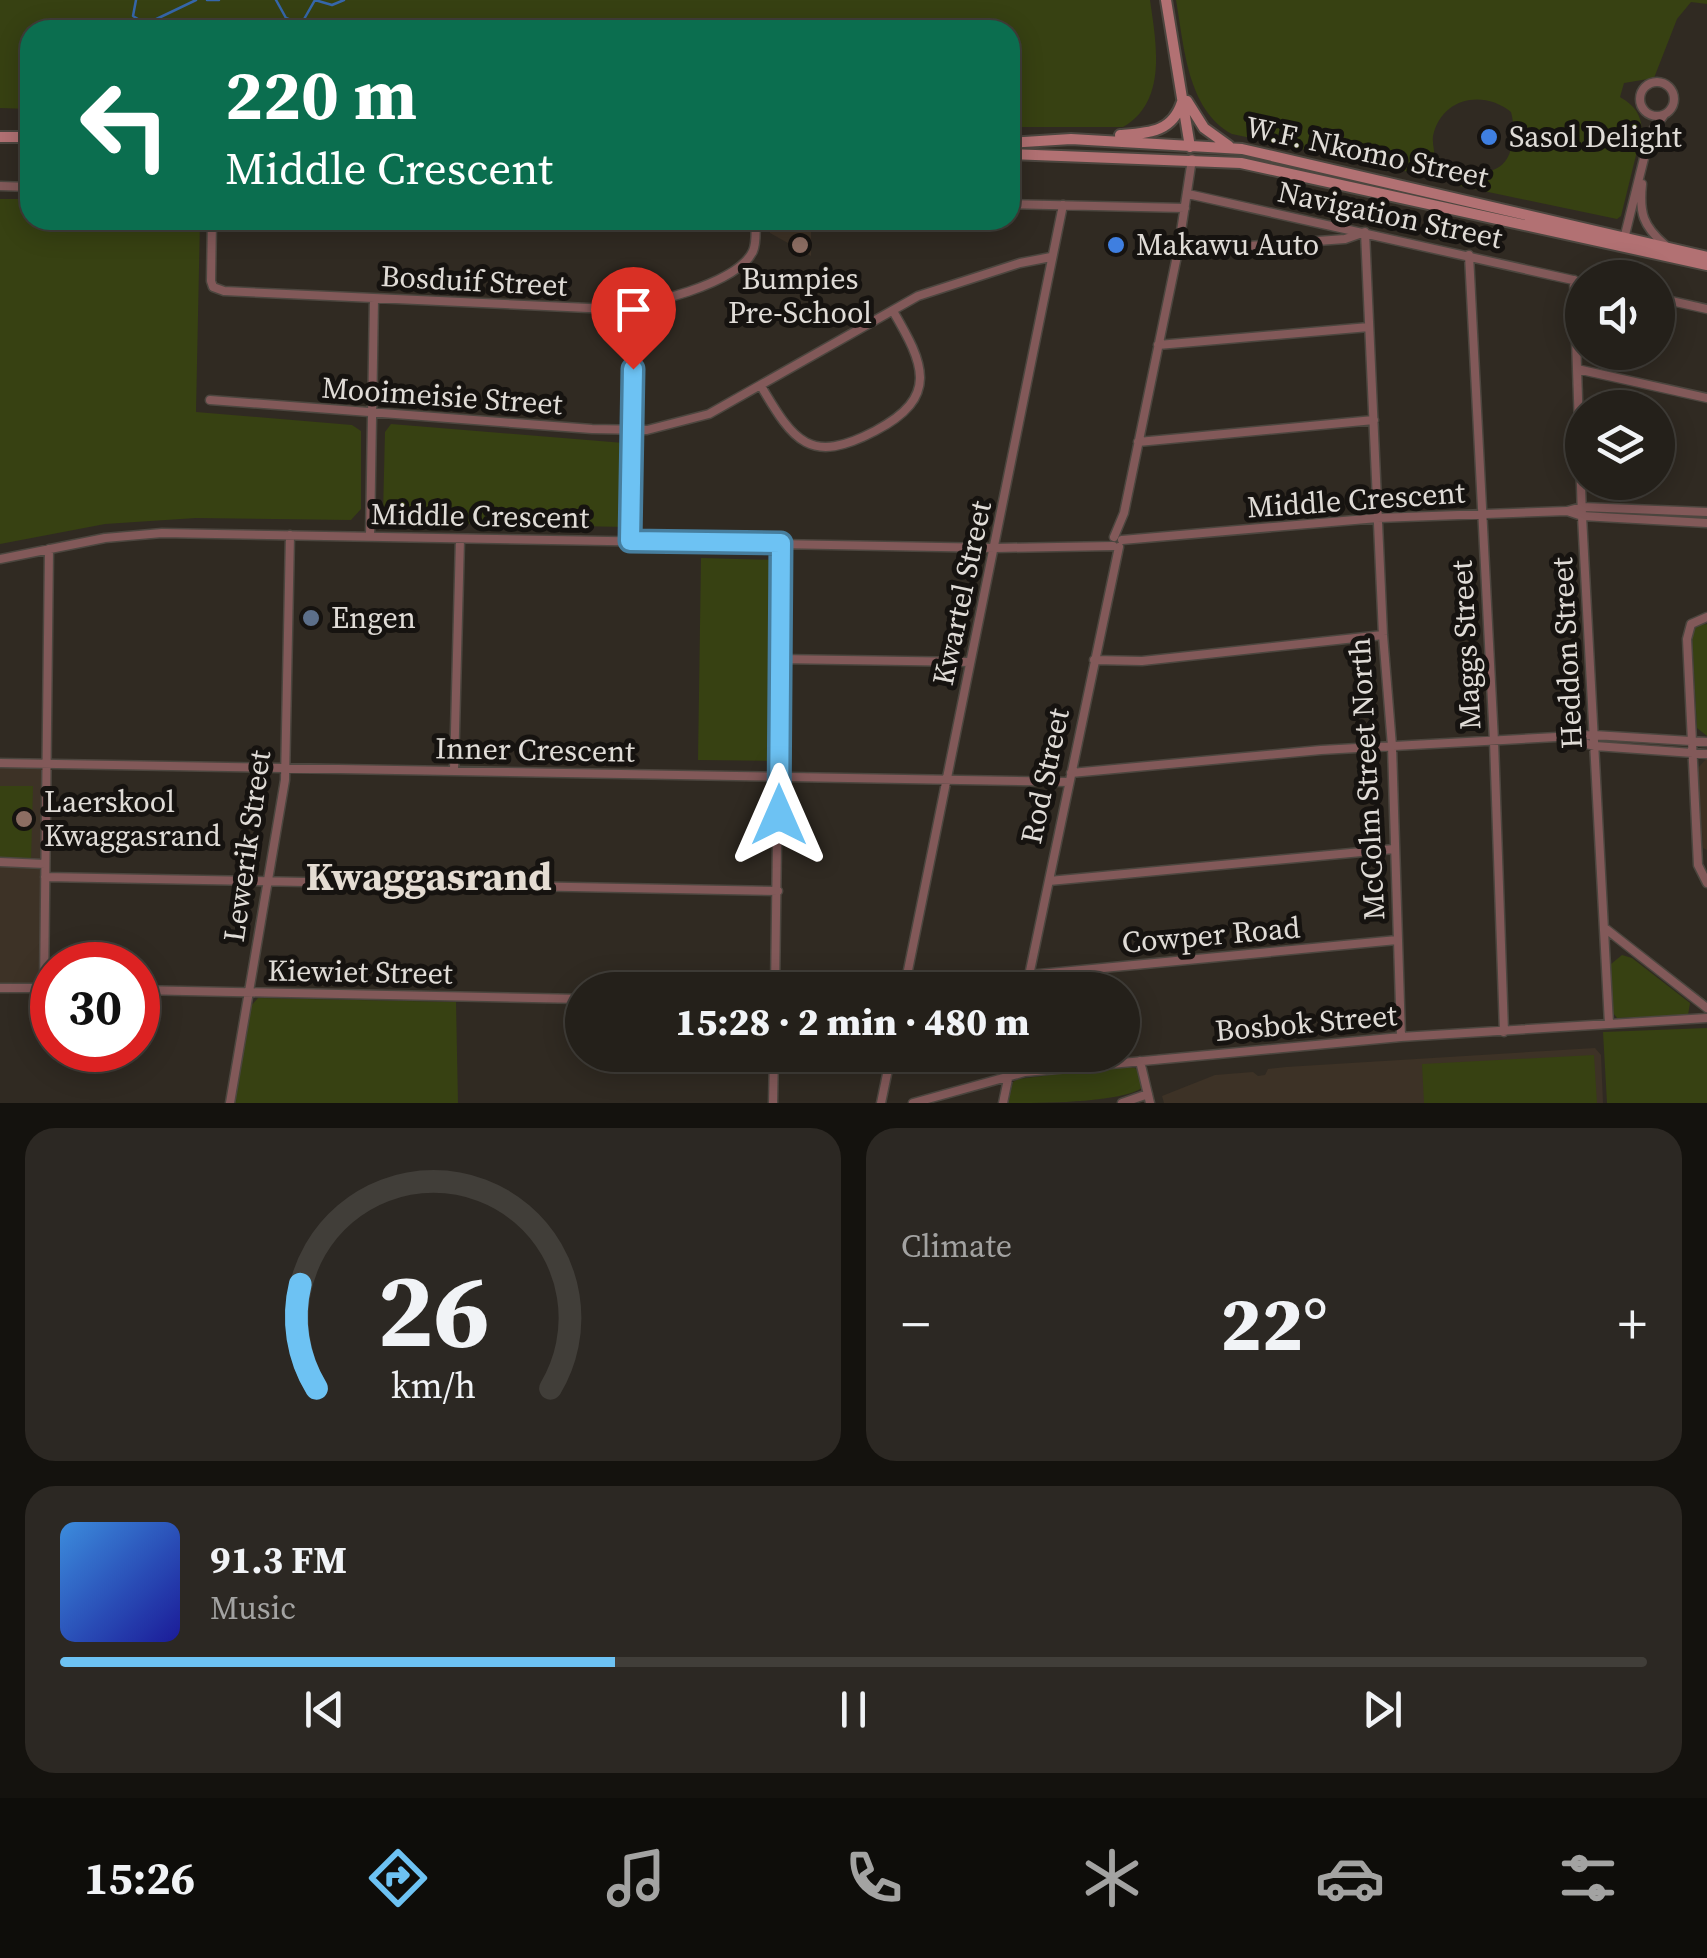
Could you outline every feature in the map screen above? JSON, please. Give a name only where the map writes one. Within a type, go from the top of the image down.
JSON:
[{"type":"main road","name":"Rod Street","points":[[1166,0],[1192,159]]},
{"type":"main road","points":[[1071,138],[1160,130],[1176,115],[1184,96]]},
{"type":"main road","points":[[1184,96],[1204,128],[1233,148]]},
{"type":"main road","name":"W.F. Nkomo Street","points":[[1020,142],[1071,138],[1233,148],[1707,265]]},
{"type":"main road","name":"W.F. Nkomo Street","points":[[1020,154],[1192,159],[1254,165],[1707,257]]},
{"type":"street","points":[[1624,242],[1650,134],[1672,108],[1674,98],[1670,88],[1662,83],[1650,84],[1642,92],[1641,104],[1653,116],[1664,115]]},
{"type":"street","points":[[1646,111],[1650,134]]},
{"type":"street","points":[[1646,150],[1640,214],[1667,247]]},
{"type":"street","name":"Rod Street","points":[[1030,972],[1178,251],[1192,159]]},
{"type":"street","name":"Navigation Street","points":[[1188,194],[1565,278]]},
{"type":"street","points":[[1020,204],[1185,208]]},
{"type":"street","name":"Kwartel Street","points":[[908,972],[1063,205]]},
{"type":"street","name":"Bosduif Street","points":[[212,230],[211,281],[218,290],[635,308],[706,285],[747,260],[754,248],[755,230]]},
{"type":"street","points":[[1178,251],[1345,239],[1366,232]]},
{"type":"street","name":"McColm Street North","points":[[1366,232],[1383,635],[1392,746],[1401,1037]]},
{"type":"street","name":"Maggs Street","points":[[1469,256],[1494,741],[1504,1032]]},
{"type":"street","name":"Mooimeisie Street","points":[[210,400],[631,431],[676,424],[709,414],[931,291],[1051,257]]},
{"type":"street","points":[[370,536],[374,299]]},
{"type":"street","points":[[1675,302],[1707,309]]},
{"type":"street","points":[[630,541],[635,308]]},
{"type":"street","points":[[761,386],[789,430],[816,446],[845,446],[898,419],[914,401],[920,375],[916,350],[893,310]]},
{"type":"street","points":[[1158,345],[1370,327]]},
{"type":"street","name":"Heddon Street","points":[[1577,370],[1609,1024]]},
{"type":"street","points":[[1581,370],[1707,398]]},
{"type":"street","points":[[1138,442],[1374,420]]},
{"type":"street","name":"Middle Crescent","points":[[0,559],[134,534],[1081,547],[1378,518],[1567,511],[1707,512]]},
{"type":"street","name":"Middle Crescent","points":[[1582,512],[1607,518],[1707,523]]},
{"type":"street","points":[[1583,530],[1607,518]]},
{"type":"street","name":"Lewerik Street","points":[[230,1103],[286,767],[290,535]]},
{"type":"street","points":[[454,770],[460,538]]},
{"type":"street","points":[[776,972],[781,543]]},
{"type":"street","points":[[47,942],[49,549]]},
{"type":"street","points":[[1707,617],[1691,624],[1687,639],[1698,865],[1707,883]]},
{"type":"street","points":[[1094,660],[1128,662],[1383,635]]},
{"type":"street","points":[[779,659],[970,662]]},
{"type":"street","name":"Inner Crescent","points":[[0,762],[947,780],[1070,778],[1392,746],[1594,734],[1707,742]]},
{"type":"street","name":"Inner Crescent","points":[[1566,738],[1595,746],[1707,754]]},
{"type":"street","points":[[1049,880],[1394,849]]},
{"type":"street","points":[[0,862],[45,864]]},
{"type":"street","points":[[45,877],[778,892]]},
{"type":"street","points":[[1606,928],[1707,1008]]},
{"type":"street","name":"Cowper Road","points":[[1060,972],[1396,940]]},
{"type":"street","points":[[0,988],[30,988]]},
{"type":"street","name":"Kiewiet Street","points":[[160,991],[565,998]]},
{"type":"street","name":"Bosbok Street","points":[[1140,1061],[1401,1037],[1707,1018]]},
{"type":"street","points":[[1122,1103],[1149,1098],[1140,1061]]},
{"type":"street","points":[[773,1103],[774,1072]]},
{"type":"street","points":[[882,1103],[888,1072]]},
{"type":"street","points":[[1003,1103],[1009,1072]]},
{"type":"street","name":"Bosbok Street","points":[[913,1103],[1025,1072]]},
{"type":"shaded area","points":[[811,230],[811,256],[770,233]]},
{"type":"shaded area","points":[[1707,758],[1707,850],[1703,848],[1698,768]]},
{"type":"shaded area","name":"Laerskool Kwaggasrand","points":[[0,761],[49,762],[47,942],[30,942],[30,987],[0,987]]},
{"type":"shaded area","points":[[1595,1048],[1601,1055],[1603,1103],[1164,1103],[1162,1096],[1215,1075],[1253,1072],[1258,1076],[1265,1075],[1268,1069],[1286,1067]]},
{"type":"green space","points":[[0,0],[1150,0],[1155,34],[1153,87],[1137,116],[1123,127],[1020,127],[1020,20],[20,20],[20,109],[0,108]]},
{"type":"green space","points":[[1176,0],[1707,0],[1707,4],[1691,2],[1677,19],[1654,78],[1624,83],[1620,97],[1636,111],[1642,131],[1621,216],[1617,219],[1455,185],[1461,175],[1500,166],[1509,154],[1511,112],[1488,101],[1464,101],[1445,113],[1433,136],[1435,160],[1423,175],[1232,134],[1205,109],[1197,93],[1185,56]]},
{"type":"green space","points":[[0,199],[20,199],[20,230],[200,230],[196,412],[352,425],[361,431],[361,509],[351,520],[196,518],[105,524],[0,544]]},
{"type":"green space","points":[[391,424],[624,443],[625,527],[390,522],[383,514],[385,432]]},
{"type":"green space","points":[[701,558],[778,560],[774,761],[698,760]]},
{"type":"green space","points":[[1707,624],[1707,736],[1697,728],[1692,635],[1697,625]]},
{"type":"green space","points":[[0,786],[33,786],[31,861],[0,861]]},
{"type":"green space","points":[[1622,955],[1632,958],[1690,1003],[1688,1015],[1617,1018],[1613,1013],[1611,964]]},
{"type":"green space","points":[[258,998],[456,1002],[458,1103],[234,1103],[251,1006]]},
{"type":"green space","points":[[1707,1028],[1707,1103],[1607,1103],[1603,1032]]},
{"type":"green space","points":[[1594,1055],[1597,1103],[1424,1103],[1422,1064]]},
{"type":"green space","points":[[1075,1072],[1139,1072],[1142,1088],[1116,1097],[1008,1103],[1013,1082]]},
{"type":"waterway","points":[[136,0],[133,16],[140,20]]},
{"type":"waterway","points":[[154,20],[196,0]]},
{"type":"waterway","points":[[207,0],[219,0]]},
{"type":"waterway","points":[[276,0],[291,20]]},
{"type":"waterway","points":[[304,20],[315,0],[332,5],[344,0]]},
{"type":"place","name":"Sasol Delight","points":[[1489,137]]},
{"type":"place","name":"Bumpies Pre-School","points":[[800,245]]},
{"type":"place","name":"Makawu Auto","points":[[1116,245]]},
{"type":"place","name":"Engen","points":[[311,618]]},
{"type":"place","name":"Laerskool Kwaggasrand","points":[[24,819]]},
{"type":"district","name":"Kwaggasrand","points":[[429,876]]},
{"type":"route","points":[[633,369],[630,541],[781,543],[779,815]]}]
